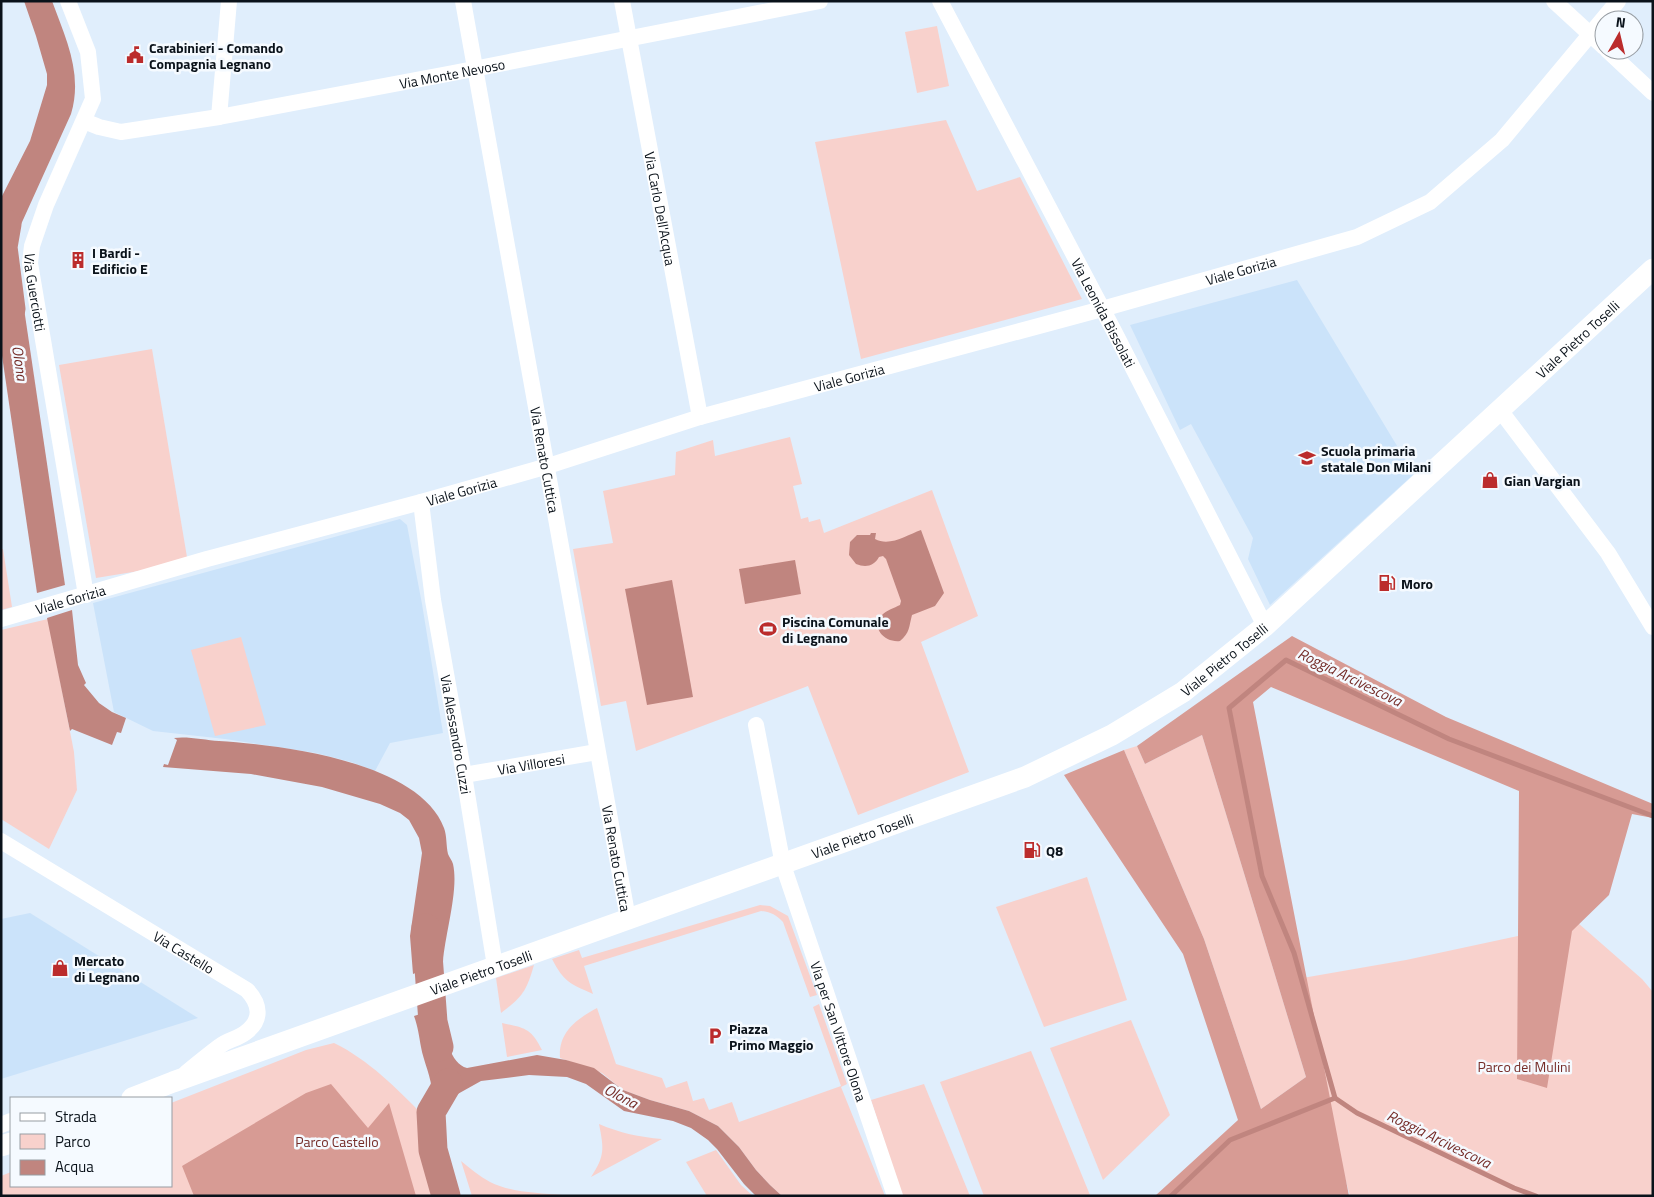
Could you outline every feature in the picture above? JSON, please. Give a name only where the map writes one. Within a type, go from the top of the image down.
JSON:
[{"type":"main road","name":"Viale Pietro Toselli","points":[[135,1097],[1025,777],[1112,735],[1183,692],[1265,626],[1653,269]]},
{"type":"street","name":"Via Guerciotti","points":[[68,1],[88,52],[92,98],[46,204],[32,246],[30,263],[86,595]]},
{"type":"street","points":[[219,117],[229,1]]},
{"type":"street","name":"Via Renato Cuttica","points":[[463,1],[628,919]]},
{"type":"street","name":"Via Carlo Dell'Acqua","points":[[622,1],[700,417]]},
{"type":"street","name":"Via Monte Nevoso","points":[[84,120],[99,127],[121,132],[219,117],[820,1]]},
{"type":"street","name":"Via Leonida Bissolati","points":[[940,1],[1102,309],[1265,626]]},
{"type":"street","points":[[1554,1],[1594,38]]},
{"type":"street","name":"Viale Gorizia","points":[[1,619],[207,559],[548,466],[700,417],[1102,309],[1358,237],[1430,202],[1502,140],[1618,1]]},
{"type":"street","points":[[1618,60],[1653,93]]},
{"type":"street","points":[[1500,410],[1608,553],[1653,627]]},
{"type":"street","name":"Via Alessandro Cuzzi","points":[[420,502],[433,600],[495,966]]},
{"type":"street","name":"Via per San Vittore Olona","points":[[756,724],[783,865],[895,1196]]},
{"type":"street","name":"Via Villoresi","points":[[464,775],[597,752]]},
{"type":"street","name":"Via Castello","points":[[1,841],[247,990],[256,1000],[258,1012],[254,1022],[245,1033],[222,1044],[173,1082]]},
{"type":"shaded area","name":"Scuola primaria statale Don Milani","points":[[1297,280],[1414,474],[1270,605],[1248,559],[1253,538],[1191,424],[1180,430],[1130,325]]},
{"type":"shaded area","points":[[400,519],[407,525],[443,733],[390,743],[375,771],[351,762],[316,753],[225,739],[153,731],[114,712],[93,603]]},
{"type":"shaded area","name":"Mercato di Legnano","points":[[30,913],[198,1018],[1,1079],[1,919]]},
{"type":"green space","points":[[937,26],[949,86],[917,93],[905,32]]},
{"type":"green space","points":[[946,120],[977,191],[1020,177],[1082,299],[861,359],[815,142]]},
{"type":"green space","points":[[152,349],[188,563],[96,578],[59,365]]},
{"type":"green space","name":"Piscina Comunale di Legnano","points":[[790,437],[802,484],[793,486],[801,519],[808,517],[809,522],[820,519],[824,533],[932,490],[978,616],[921,642],[969,772],[858,815],[808,686],[636,751],[626,701],[601,706],[573,549],[613,543],[603,491],[675,475],[676,452],[713,440],[715,456]]},
{"type":"green space","points":[[1,549],[3,549],[12,607],[1,610]]},
{"type":"green space","points":[[48,619],[74,752],[77,790],[49,849],[1,819],[1,630]]},
{"type":"green space","points":[[1292,636],[1446,717],[1653,804],[1653,818],[1632,814],[1609,895],[1572,931],[1547,1088],[1517,1079],[1519,791],[1271,687],[1253,702],[1349,1196],[1155,1196],[1238,1120],[1183,954],[1064,775],[1124,750],[1204,939],[1261,1109],[1306,1077],[1202,735],[1145,764],[1137,746]]},
{"type":"green space","points":[[241,637],[266,725],[215,736],[191,650]]},
{"type":"green space","points":[[1202,735],[1306,1077],[1261,1109],[1204,939],[1124,750],[1137,746],[1145,764]]},
{"type":"green space","points":[[1087,877],[1127,1000],[1044,1027],[996,907]]},
{"type":"green space","points":[[760,905],[770,906],[788,916],[817,995],[810,997],[783,922],[778,917],[765,911],[584,966],[593,994],[568,981],[560,973],[552,959],[579,950],[582,958]]},
{"type":"green space","name":"Parco dei Mulini","points":[[1578,923],[1642,979],[1653,992],[1653,1196],[1350,1196],[1291,980],[1406,960]]},
{"type":"green space","points":[[534,965],[523,993],[501,1013],[496,978]]},
{"type":"green space","points":[[819,1004],[847,1084],[841,1087],[885,1196],[782,1196],[756,1170],[739,1147],[718,1126],[689,1111],[623,1090],[602,1073],[560,1058],[562,1041],[570,1027],[597,1008],[616,1064],[662,1078],[666,1088],[687,1081],[693,1101],[704,1098],[709,1110],[732,1102],[739,1122],[841,1086],[813,1007]]},
{"type":"green space","points":[[1131,1020],[1170,1115],[1103,1180],[1050,1048]]},
{"type":"green space","points":[[502,1023],[516,1026],[531,1033],[542,1050],[507,1057]]},
{"type":"green space","name":"Parco Castello","points":[[334,1043],[347,1050],[370,1066],[423,1115],[421,1129],[436,1196],[1,1196],[1,1176],[10,1172],[10,1187],[172,1187],[172,1103],[306,1050]]},
{"type":"green space","points":[[1031,1051],[1089,1196],[984,1196],[940,1082]]},
{"type":"green space","name":"Parco Castello","points":[[331,1084],[368,1128],[389,1103],[416,1196],[194,1196],[182,1166],[306,1093]]},
{"type":"green space","points":[[924,1084],[970,1196],[902,1196],[871,1100]]},
{"type":"green space","points":[[599,1124],[630,1134],[662,1139],[591,1177],[599,1163],[602,1152]]},
{"type":"green space","points":[[716,1150],[741,1185],[753,1196],[707,1196],[686,1162]]},
{"type":"green space","points":[[461,1161],[482,1177],[498,1186],[525,1192],[563,1195],[472,1196]]},
{"type":"water","points":[[24,1],[52,1],[71,57],[75,85],[74,99],[71,114],[18,231],[15,245],[17,261],[1,263],[1,198],[30,141],[47,85],[47,74]]},
{"type":"water","points":[[18,268],[65,585],[37,593],[1,349],[1,271]]},
{"type":"water","points":[[921,530],[944,593],[935,606],[912,615],[910,626],[900,641],[890,640],[881,634],[878,625],[879,620],[888,610],[900,605],[901,601],[886,559],[883,556],[879,557],[875,562],[866,566],[856,564],[849,555],[850,542],[857,535],[876,533],[875,539],[887,542]]},
{"type":"water","points":[[795,560],[801,594],[745,604],[739,569]]},
{"type":"water","points":[[672,580],[693,697],[647,705],[625,589]]},
{"type":"water","points":[[72,610],[78,665],[86,683],[84,685],[99,703],[112,712],[126,718],[121,733],[117,732],[112,745],[72,729],[70,731],[47,618]]},
{"type":"water","points":[[174,738],[276,747],[345,761],[378,772],[407,787],[430,805],[444,828],[454,875],[453,899],[443,962],[413,974],[410,936],[422,853],[419,838],[409,820],[400,813],[380,804],[322,787],[251,774],[163,767],[164,764],[168,765],[177,740]]},
{"type":"water","points":[[442,1007],[447,1042],[460,1065],[467,1068],[537,1055],[566,1060],[594,1068],[623,1090],[689,1111],[718,1126],[739,1147],[756,1170],[782,1196],[756,1196],[744,1184],[717,1149],[691,1128],[673,1121],[624,1111],[586,1084],[567,1077],[529,1075],[481,1081],[447,1100],[439,1110],[430,1105],[432,1098],[431,1083],[414,1016]]},
{"type":"water","points":[[425,1119],[435,1123],[433,1147],[446,1196],[435,1196],[423,1148]]},
{"type":"waterway","name":"Olona","points":[[7,224],[3,247],[11,309]]},
{"type":"waterway","name":"Roggia Arcivescova","points":[[1335,1098],[1294,953],[1262,876],[1229,708],[1286,660],[1449,739],[1653,816]]},
{"type":"waterway","name":"Olona","points":[[426,928],[433,1022],[439,1047]]},
{"type":"waterway","name":"Olona","points":[[446,1196],[433,1150],[431,1112],[448,1083]]},
{"type":"waterway","name":"Roggia Arcivescova","points":[[1171,1196],[1230,1140],[1335,1098],[1357,1113],[1514,1188],[1536,1196]]},
{"type":"place","name":"Carabinieri - Comando Compagnia Legnano","points":[[135,55]]},
{"type":"place","name":"I Bardi - Edificio E","points":[[78,260]]},
{"type":"place","name":"Scuola primaria statale Don Milani","points":[[1307,458]]},
{"type":"place","name":"Gian Vargian","points":[[1490,480]]},
{"type":"place","name":"Moro","points":[[1387,583]]},
{"type":"place","name":"Piscina Comunale di Legnano","points":[[768,629]]},
{"type":"place","name":"Q8","points":[[1032,850]]},
{"type":"place","name":"Mercato di Legnano","points":[[60,968]]},
{"type":"place","name":"Piazza Primo Maggio","points":[[715,1036]]}]
